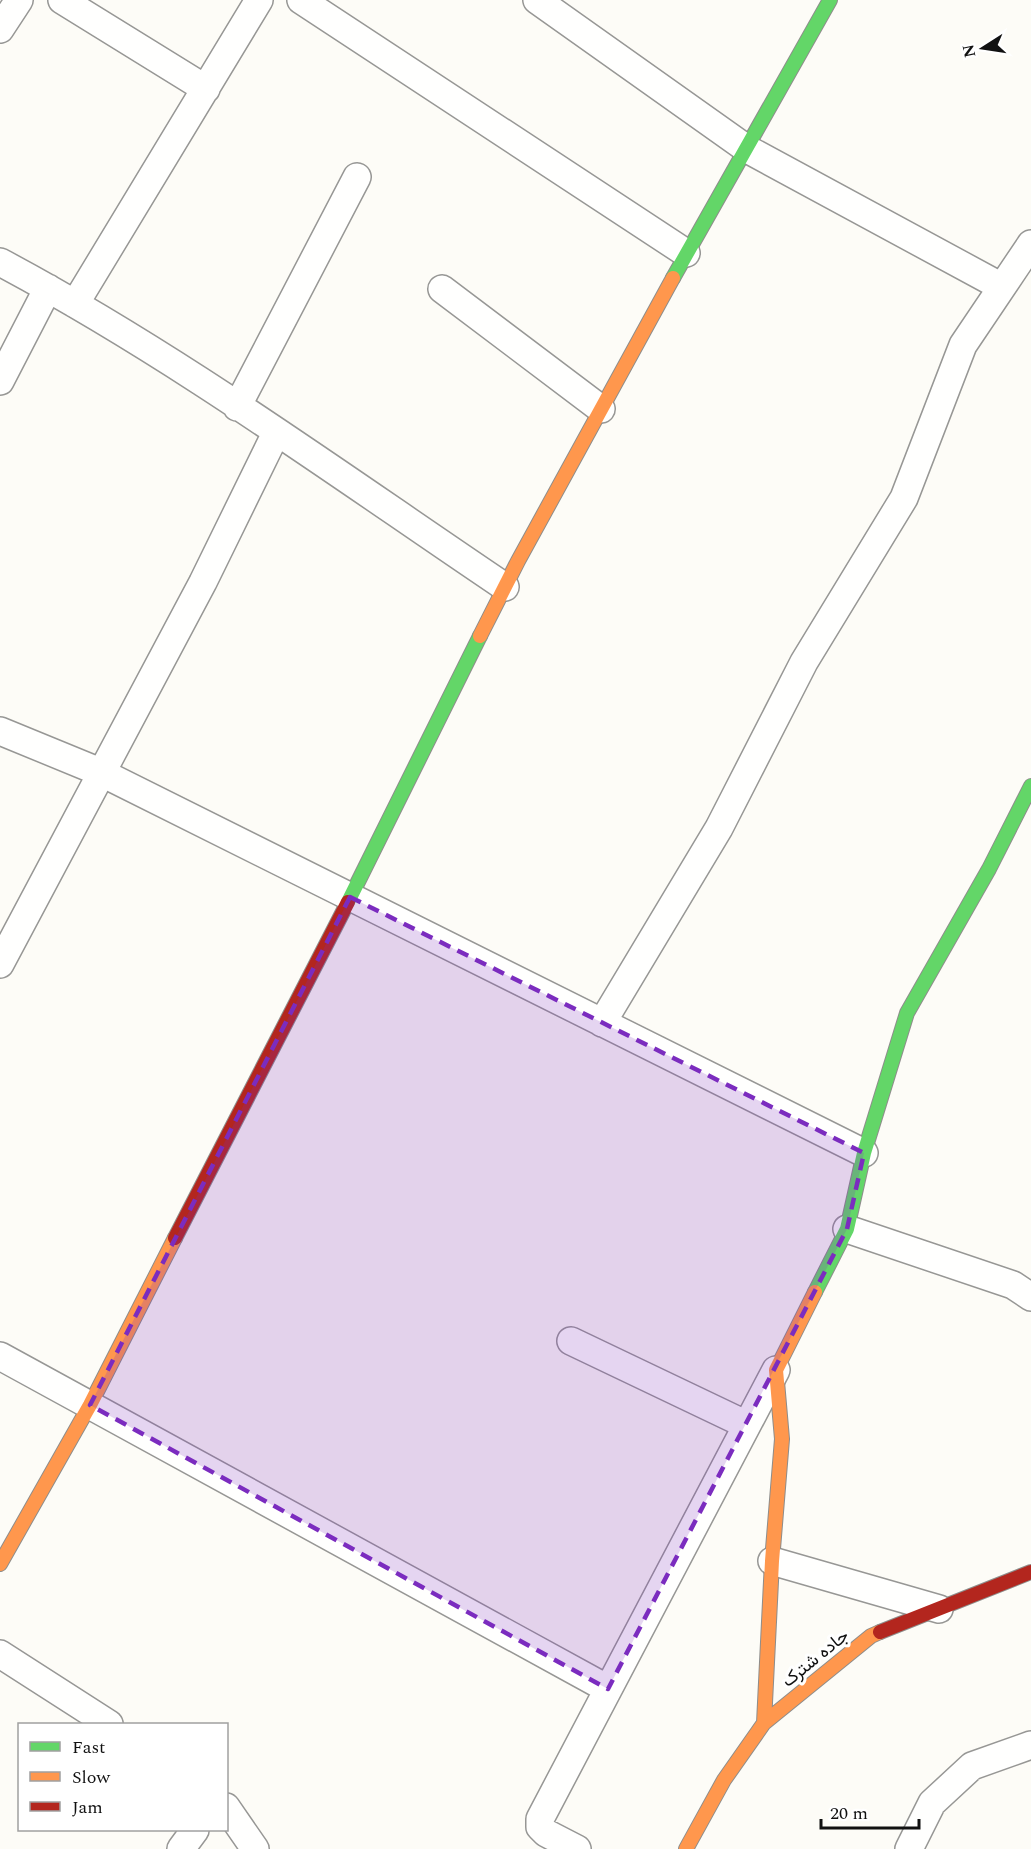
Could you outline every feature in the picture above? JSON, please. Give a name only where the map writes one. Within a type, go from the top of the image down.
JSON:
[{"type":"street","points":[[0,28],[19,0]]},
{"type":"street","points":[[62,0],[206,89]]},
{"type":"street","points":[[75,304],[259,0]]},
{"type":"street","points":[[301,0],[686,253]]},
{"type":"street","points":[[537,0],[747,149],[1002,287]]},
{"type":"street","points":[[0,1564],[90,1405],[350,897],[505,587],[686,253],[830,0]]},
{"type":"street","points":[[237,407],[357,177]]},
{"type":"street","points":[[602,1023],[718,828],[804,662],[904,498],[963,345],[1031,244]]},
{"type":"street","points":[[0,262],[75,304],[237,407],[505,587]]},
{"type":"street","points":[[0,381],[48,288]]},
{"type":"street","points":[[442,288],[601,409]]},
{"type":"street","points":[[1,960],[203,582],[276,433]]},
{"type":"street","points":[[0,731],[100,772],[864,1153]]},
{"type":"street","points":[[577,1849],[546,1833],[540,1827],[540,1819],[777,1370],[847,1229],[864,1153],[907,1013],[988,869],[1031,786]]},
{"type":"street","points":[[847,1229],[1013,1286],[1031,1297]]},
{"type":"street","points":[[572,1341],[747,1425]]},
{"type":"street","points":[[0,1356],[608,1689]]},
{"type":"street","points":[[764,1723],[772,1561],[782,1438],[777,1370]]},
{"type":"street","points":[[772,1561],[939,1609]]},
{"type":"street","name":"جاده شترک","points":[[686,1849],[724,1780],[764,1723],[871,1636],[1031,1572]]},
{"type":"street","points":[[0,1654],[106,1723]]},
{"type":"street","points":[[909,1849],[932,1803],[972,1766],[1031,1745]]},
{"type":"street","points":[[228,1810],[255,1849]]},
{"type":"street","points":[[181,1849],[194,1831]]},
{"type":"highlighted area","points":[[350,897],[864,1153],[847,1229],[608,1689],[90,1405]]},
{"type":"traffic: fast","points":[[673,278],[830,0]]},
{"type":"traffic: fast","points":[[348,902],[480,636]]},
{"type":"traffic: fast","points":[[815,1292],[847,1229],[864,1153],[907,1013],[989,869],[1031,786]]},
{"type":"traffic: slow","points":[[480,636],[518,561],[673,278]]},
{"type":"traffic: slow","points":[[0,1564],[90,1405],[175,1238]]},
{"type":"traffic: slow","points":[[764,1723],[772,1561],[782,1439],[776,1370],[815,1292]]},
{"type":"traffic: slow","points":[[686,1849],[724,1780],[764,1723],[871,1636],[880,1632]]},
{"type":"traffic: jam","points":[[175,1238],[348,902]]},
{"type":"traffic: jam","points":[[880,1632],[1031,1572]]}]
